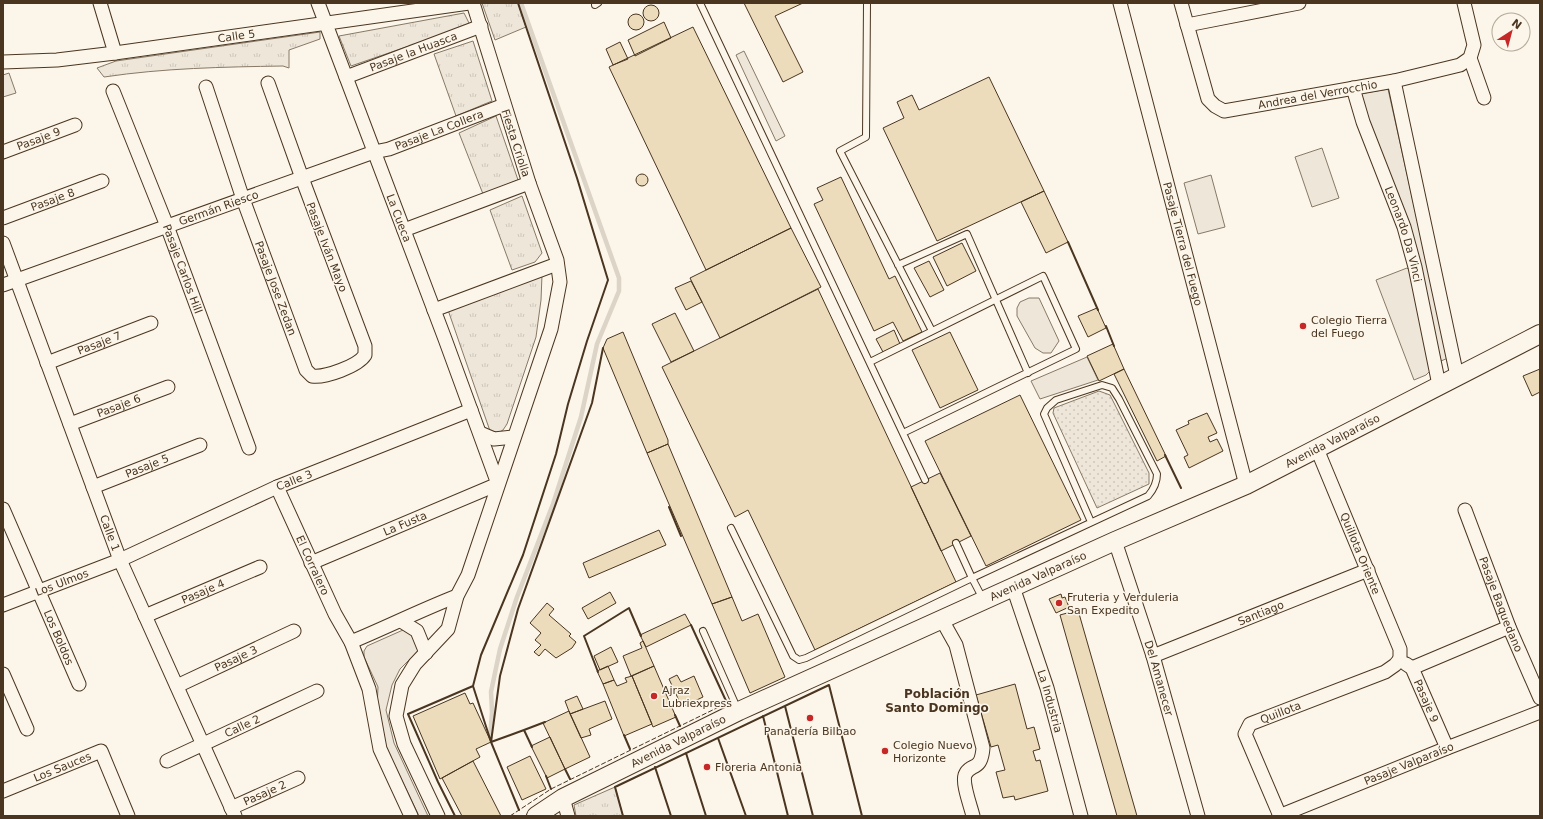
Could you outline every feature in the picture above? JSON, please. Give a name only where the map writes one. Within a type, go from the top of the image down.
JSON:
[{"type":"main road","name":"Avenida Valparaíso","points":[[536,816],[563,798],[739,711],[1115,541],[1246,485],[1540,334]]},
{"type":"street","points":[[100,3],[115,53]]},
{"type":"street","name":"La Cueca","points":[[318,3],[472,410],[498,484]]},
{"type":"street","name":"Calle 5","points":[[3,62],[57,60],[115,53],[469,3]]},
{"type":"street","name":"Fiesta Criolla","points":[[473,3],[529,183],[557,260],[560,282],[551,329],[514,437]]},
{"type":"street","name":"Pasaje Tierra del Fuego","points":[[1120,3],[1246,485]]},
{"type":"street","name":"Andrea del Verrocchio","points":[[1180,3],[1208,99],[1224,111],[1394,81],[1460,65],[1470,58]]},
{"type":"street","points":[[1187,25],[1299,3]]},
{"type":"street","points":[[1464,3],[1474,45],[1470,58],[1484,98]]},
{"type":"street","name":"Pasaje la Huasca","points":[[346,78],[481,26]]},
{"type":"street","name":"Leonardo Da Vinci","points":[[1394,81],[1457,376]]},
{"type":"street","name":"Pasaje Iván Mayo","points":[[268,83],[365,346],[365,355],[359,362],[322,376],[312,376]]},
{"type":"street","name":"Pasaje Jose Zedan","points":[[206,87],[243,199],[306,370],[312,376]]},
{"type":"street","name":"Leonardo Da Vinci","points":[[1353,88],[1363,122],[1404,227],[1415,267],[1439,385]]},
{"type":"street","name":"Pasaje Carlos Hill","points":[[113,91],[167,226],[249,448]]},
{"type":"street","name":"Pasaje La Collera","points":[[374,152],[389,149],[504,105]]},
{"type":"street","name":"Pasaje 9","points":[[3,152],[75,125]]},
{"type":"street","name":"Germán Riesco","points":[[3,285],[374,152]]},
{"type":"street","name":"Pasaje 8","points":[[3,218],[102,181]]},
{"type":"street","points":[[404,230],[529,183]]},
{"type":"street","name":"Calle 1","points":[[3,243],[120,560],[233,812]]},
{"type":"street","points":[[434,310],[557,264]]},
{"type":"street","name":"Pasaje 7","points":[[48,363],[151,323]]},
{"type":"street","name":"Pasaje 6","points":[[70,424],[168,387]]},
{"type":"street","name":"Calle 3","points":[[120,560],[277,487],[472,410]]},
{"type":"street","points":[[438,816],[404,744],[396,716],[402,685],[415,664],[448,629],[458,596],[468,575],[514,437],[494,439],[480,433]]},
{"type":"street","name":"Pasaje 5","points":[[93,487],[200,445]]},
{"type":"street","name":"Quillota Oriente","points":[[1317,449],[1400,649],[1400,659]]},
{"type":"street","name":"La Fusta","points":[[311,563],[498,484]]},
{"type":"street","name":"El Corralero","points":[[277,487],[335,614],[351,642],[369,689],[380,749],[411,816]]},
{"type":"street","name":"Los Boldos","points":[[3,509],[79,684]]},
{"type":"street","name":"Pasaje Baquedano","points":[[1465,510],[1509,627],[1540,698]]},
{"type":"street","name":"Del Amanecer","points":[[1115,541],[1153,656],[1198,816]]},
{"type":"street","name":"Los Ulmos","points":[[3,605],[120,560]]},
{"type":"street","name":"Pasaje 4","points":[[145,616],[260,567]]},
{"type":"street","name":"Santiago","points":[[1153,656],[1368,570]]},
{"type":"street","name":"La Industria","points":[[1014,587],[1047,688],[1081,816]]},
{"type":"street","points":[[351,642],[401,621],[414,613],[458,596]]},
{"type":"street","points":[[942,620],[956,646],[983,748],[982,758],[978,764],[968,770],[964,776],[973,816]]},
{"type":"street","points":[[401,621],[417,631],[426,653]]},
{"type":"street","points":[[1412,668],[1509,627]]},
{"type":"street","name":"Pasaje 3","points":[[176,686],[294,631]]},
{"type":"street","name":"Pasaje 9","points":[[1400,659],[1412,668],[1447,748]]},
{"type":"street","name":"Quillota","points":[[1280,816],[1245,734],[1250,724],[1385,672],[1395,665],[1400,659]]},
{"type":"street","points":[[3,674],[27,729]]},
{"type":"street","name":"Calle 2","points":[[167,761],[317,691]]},
{"type":"street","name":"Pasaje Valparaíso","points":[[1280,816],[1540,712]]},
{"type":"street","name":"Los Sauces","points":[[3,791],[101,751],[126,815]]},
{"type":"street","name":"Pasaje 2","points":[[233,812],[298,778]]},
{"type":"street","points":[[563,798],[568,816]]},
{"type":"lane","points":[[594,3],[598,3]]},
{"type":"lane","points":[[700,3],[926,480]]},
{"type":"lane","points":[[867,3],[866,137],[840,151],[932,331]]},
{"type":"lane","points":[[898,265],[967,234],[1028,373]]},
{"type":"lane","points":[[870,362],[1043,276],[1076,349],[904,433]]},
{"type":"lane","points":[[731,528],[793,656],[799,660],[806,658],[972,578],[1148,496],[1157,482],[1157,474],[1119,399],[1112,388],[1102,385],[1056,400],[1047,408],[1044,414],[1091,522]]},
{"type":"lane","points":[[956,543],[984,601]]},
{"type":"lane","points":[[703,631],[739,711]]},
{"type":"green space","points":[[482,3],[518,3],[526,27],[495,40]]},
{"type":"green space","points":[[464,13],[470,25],[351,66],[339,36]]},
{"type":"green space","points":[[320,32],[320,39],[289,50],[289,68],[283,66],[194,68],[104,77],[97,68],[116,61]]},
{"type":"green space","points":[[473,41],[492,101],[456,116],[434,54]]},
{"type":"green space","points":[[744,51],[785,136],[776,141],[736,55]]},
{"type":"green space","points":[[9,73],[16,93],[3,97],[3,75]]},
{"type":"green space","points":[[1388,89],[1448,358],[1441,361],[1409,223],[1359,94]]},
{"type":"green space","points":[[496,116],[518,180],[483,194],[459,133]]},
{"type":"green space","points":[[1322,148],[1339,198],[1312,207],[1295,157]]},
{"type":"green space","points":[[1211,175],[1225,227],[1198,234],[1184,183]]},
{"type":"green space","points":[[522,196],[542,253],[535,262],[512,270],[490,210]]},
{"type":"green space","points":[[1407,268],[1409,270],[1421,313],[1430,371],[1426,375],[1414,380],[1376,280]]},
{"type":"green space","points":[[542,275],[541,300],[536,337],[507,424],[503,430],[496,434],[490,431],[448,310]]},
{"type":"green space","points":[[1029,298],[1039,298],[1059,341],[1051,353],[1043,353],[1035,348],[1017,316],[1017,308],[1020,302]]},
{"type":"green space","points":[[1087,357],[1098,380],[1040,399],[1031,381]]},
{"type":"green space","points":[[1099,391],[1110,395],[1149,473],[1149,484],[1097,508],[1053,413],[1054,408]]},
{"type":"green space","points":[[403,630],[414,635],[421,648],[400,669],[392,685],[386,710],[394,743],[428,816],[419,816],[386,747],[379,727],[377,708],[378,687],[364,657],[364,651],[367,646]]},
{"type":"green space","points":[[615,787],[623,816],[576,816],[574,805]]},
{"type":"building","points":[[744,3],[803,3],[775,16],[803,72],[783,82]]},
{"type":"building","points":[[651,5],[657,7],[659,13],[657,19],[651,21],[645,19],[643,13],[645,7]]},
{"type":"building","points":[[636,14],[643,19],[644,22],[639,29],[636,30],[629,25],[628,22],[633,15]]},
{"type":"building","points":[[664,22],[671,38],[635,56],[628,40]]},
{"type":"building","points":[[693,27],[791,228],[706,270],[609,67]]},
{"type":"building","points":[[620,42],[628,59],[613,65],[606,49]]},
{"type":"building","points":[[989,77],[1044,191],[937,241],[883,128],[904,118],[897,102],[912,95],[919,110]]},
{"type":"building","points":[[640,174],[644,174],[648,180],[644,186],[640,186],[636,182],[636,178]]},
{"type":"building","points":[[841,177],[889,279],[895,276],[922,332],[903,341],[893,322],[874,331],[814,204],[823,200],[817,188]]},
{"type":"building","points":[[1044,191],[1068,242],[1046,253],[1021,202]]},
{"type":"building","points":[[791,228],[821,287],[720,338],[690,278]]},
{"type":"building","points":[[962,243],[976,271],[947,286],[933,257]]},
{"type":"building","points":[[929,261],[944,290],[930,297],[914,268]]},
{"type":"building","points":[[691,281],[702,302],[686,310],[675,288]]},
{"type":"building","points":[[818,289],[956,582],[815,650],[748,510],[735,517],[662,367]]},
{"type":"building","points":[[1097,308],[1106,328],[1088,337],[1078,316]]},
{"type":"building","points":[[675,313],[694,351],[671,362],[652,324]]},
{"type":"building","points":[[894,330],[900,344],[883,352],[876,339]]},
{"type":"building","points":[[623,332],[668,440],[668,444],[647,453],[603,348],[607,339]]},
{"type":"building","points":[[950,332],[978,390],[940,408],[912,350]]},
{"type":"building","points":[[1113,344],[1124,369],[1099,381],[1087,356]]},
{"type":"building","points":[[1124,369],[1166,456],[1157,461],[1114,374]]},
{"type":"building","points":[[1540,369],[1540,392],[1532,396],[1523,376]]},
{"type":"building","points":[[1020,395],[1081,520],[986,566],[925,441]]},
{"type":"building","points":[[1207,413],[1217,433],[1208,437],[1210,442],[1217,439],[1223,451],[1189,468],[1184,457],[1188,455],[1176,430],[1189,424],[1188,421]]},
{"type":"building","points":[[668,444],[732,597],[712,604],[647,453]]},
{"type":"building","points":[[940,473],[971,536],[941,551],[911,487]]},
{"type":"building","points":[[659,530],[666,545],[589,578],[583,563]]},
{"type":"building","points":[[610,592],[616,603],[588,619],[582,608]]},
{"type":"building","name":"Fruteria y Verduleria San Expedito","points":[[1061,594],[1062,598],[1065,597],[1069,607],[1056,613],[1049,599]]},
{"type":"building","points":[[732,597],[742,621],[758,614],[785,677],[750,693],[712,604]]},
{"type":"building","points":[[547,603],[554,609],[549,615],[571,634],[569,636],[576,642],[572,648],[556,658],[545,649],[539,656],[534,652],[541,645],[535,640],[541,633],[530,623]]},
{"type":"building","points":[[1078,610],[1137,816],[1117,816],[1060,615]]},
{"type":"building","points":[[685,614],[691,625],[646,647],[640,635]]},
{"type":"building","points":[[643,641],[654,666],[631,676],[623,656],[642,648],[640,643]]},
{"type":"building","points":[[611,647],[618,662],[600,670],[594,656]]},
{"type":"building","points":[[608,666],[614,680],[603,684],[597,671]]},
{"type":"building","name":"Ajraz Lubriexpress","points":[[654,666],[676,717],[653,727],[632,676]]},
{"type":"building","points":[[677,675],[681,682],[694,676],[703,697],[682,707],[669,679]]},
{"type":"building","points":[[632,676],[652,724],[624,736],[603,684],[614,680],[617,686],[627,682],[625,678]]},
{"type":"building","points":[[1015,684],[1027,729],[1034,727],[1040,749],[1033,751],[1036,761],[1040,760],[1048,791],[1015,800],[1014,796],[1003,798],[996,772],[1005,770],[998,745],[991,747],[976,695]]},
{"type":"building","points":[[465,693],[470,704],[473,703],[491,742],[476,749],[480,757],[440,779],[413,716]]},
{"type":"building","points":[[577,696],[583,709],[570,714],[565,701]]},
{"type":"building","points":[[605,701],[612,719],[589,729],[591,735],[581,738],[570,714]]},
{"type":"building","points":[[569,711],[590,757],[565,769],[543,723]]},
{"type":"building","points":[[550,737],[565,769],[547,778],[531,746]]},
{"type":"building","points":[[530,756],[546,789],[522,800],[507,767]]},
{"type":"building","points":[[473,761],[501,816],[462,816],[442,778]]},
{"type":"waterway","points":[[485,743],[490,739],[492,712],[491,692],[500,649],[517,597],[553,504],[581,417],[597,344],[619,291],[619,278],[521,3]]},
{"type":"fence","points":[[510,816],[551,789],[727,703]]},
{"type":"wall","points":[[473,686],[481,655],[523,555],[556,454],[568,404],[587,341],[608,280],[577,178],[518,3]]},
{"type":"wall","points":[[1068,242],[1098,310]]},
{"type":"wall","points":[[1106,326],[1114,346]]},
{"type":"wall","points":[[491,742],[500,676],[518,609],[592,403],[603,348]]},
{"type":"wall","points":[[1165,455],[1181,488]]},
{"type":"wall","points":[[669,507],[681,536]]},
{"type":"wall","points":[[598,672],[584,636],[629,608],[641,636]]},
{"type":"wall","points":[[691,625],[727,703]]},
{"type":"wall","points":[[623,816],[615,787],[829,685],[862,816]]},
{"type":"wall","points":[[455,816],[438,782],[408,714],[473,686],[491,742],[519,810]]},
{"type":"wall","points":[[785,706],[813,816]]},
{"type":"wall","points":[[675,715],[680,726]]},
{"type":"wall","points":[[763,716],[788,816]]},
{"type":"wall","points":[[524,730],[545,722]]},
{"type":"wall","points":[[491,742],[524,730],[532,747]]},
{"type":"wall","points":[[624,735],[630,749]]},
{"type":"wall","points":[[718,738],[746,816]]},
{"type":"wall","points":[[686,753],[706,816]]},
{"type":"wall","points":[[655,767],[671,816]]},
{"type":"wall","points":[[565,769],[570,779]]},
{"type":"wall","points":[[546,776],[551,789]]},
{"type":"place","name":"Colegio Tierra del Fuego","points":[[1303,326]]},
{"type":"place","name":"Fruteria y Verduleria San Expedito","points":[[1059,603]]},
{"type":"place","name":"Ajraz Lubriexpress","points":[[654,696]]},
{"type":"place","name":"Panadería Bilbao","points":[[810,718]]},
{"type":"place","name":"Colegio Nuevo Horizonte","points":[[885,751]]},
{"type":"place","name":"Floreria Antonia","points":[[707,767]]},
{"type":"district","name":"Población Santo Domingo","points":[[937,701]]}]
